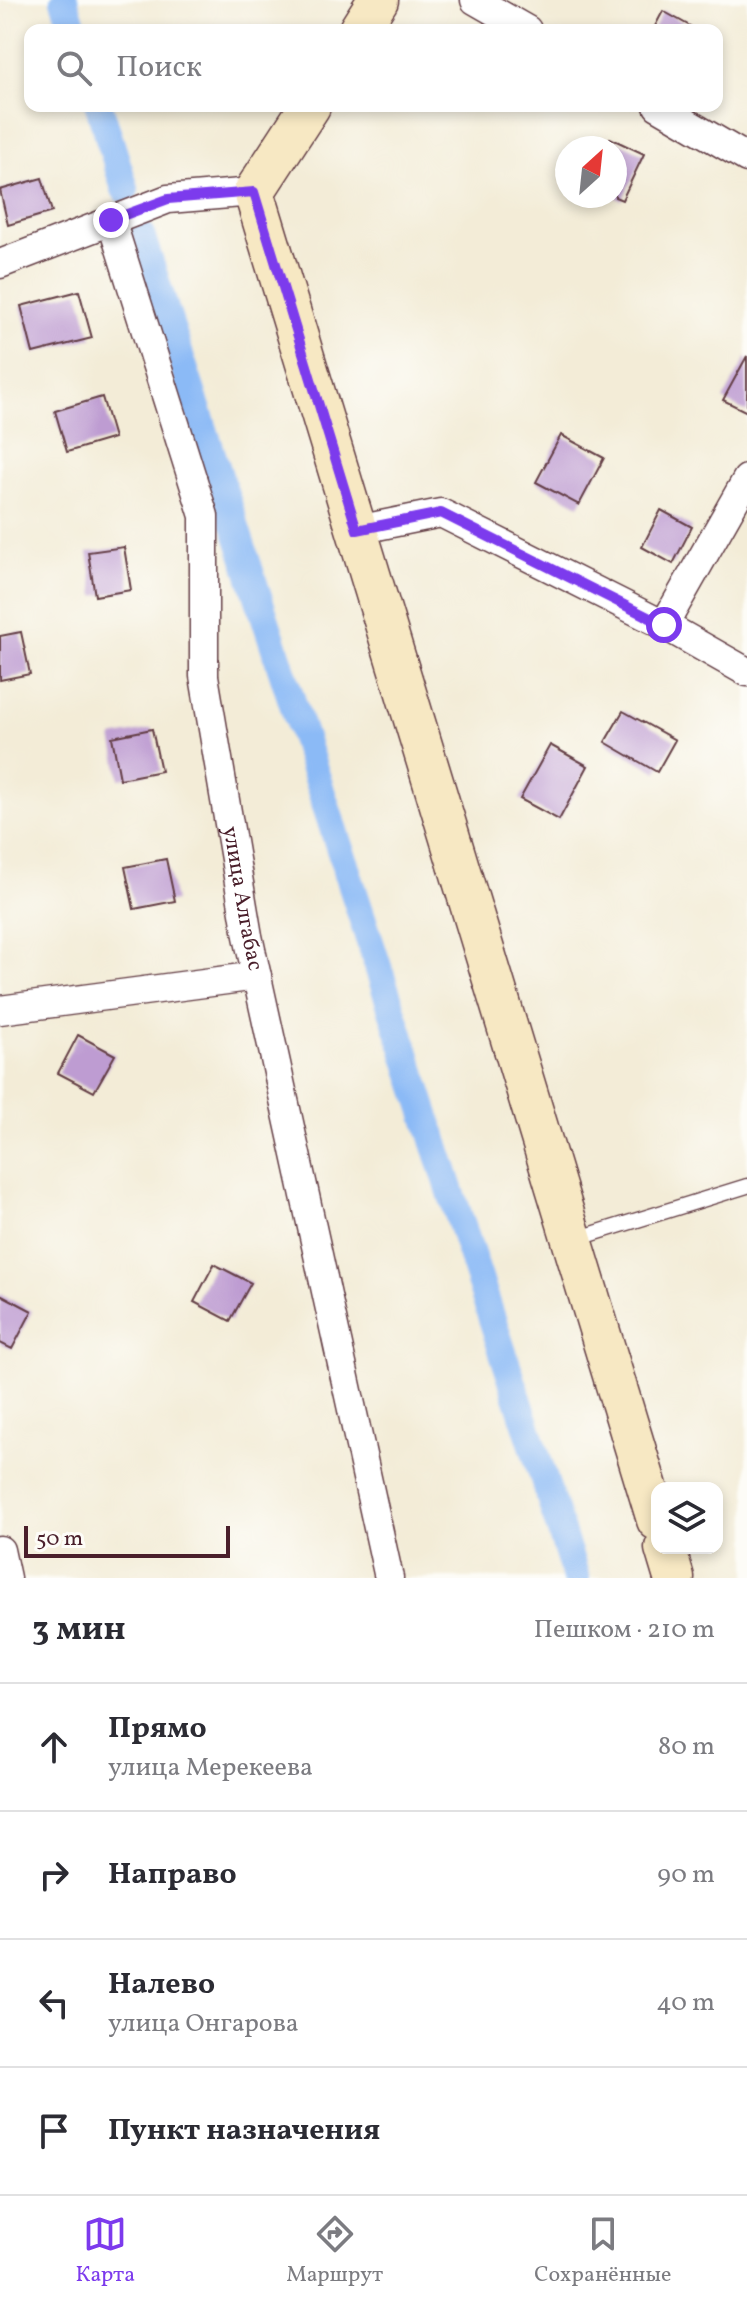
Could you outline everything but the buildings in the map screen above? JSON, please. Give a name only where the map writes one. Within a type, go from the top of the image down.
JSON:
[{"type":"street","points":[[363,24],[378,0]]},
{"type":"street","points":[[475,0],[517,24]]},
{"type":"street","points":[[254,192],[306,112]]},
{"type":"street","points":[[668,112],[747,158]]},
{"type":"street","points":[[0,264],[168,199],[254,192]]},
{"type":"street","points":[[254,192],[651,1500]]},
{"type":"street","name":"улица Алгабас","points":[[111,220],[204,516],[204,676],[257,976],[389,1578]]},
{"type":"street","points":[[664,625],[747,479]]},
{"type":"street","points":[[357,530],[441,513],[664,625],[747,672]]},
{"type":"street","points":[[0,1010],[257,976]]},
{"type":"street","points":[[0,1550],[6,1578]]},
{"type":"street","points":[[667,1554],[674,1578]]},
{"type":"lane","points":[[572,1241],[747,1186]]},
{"type":"waterway","points":[[64,0],[72,24]]},
{"type":"waterway","points":[[101,112],[125,189]]},
{"type":"waterway","points":[[141,235],[576,1578]]},
{"type":"route","points":[[111,220],[168,199],[254,192],[357,530],[441,513],[664,625]]}]
